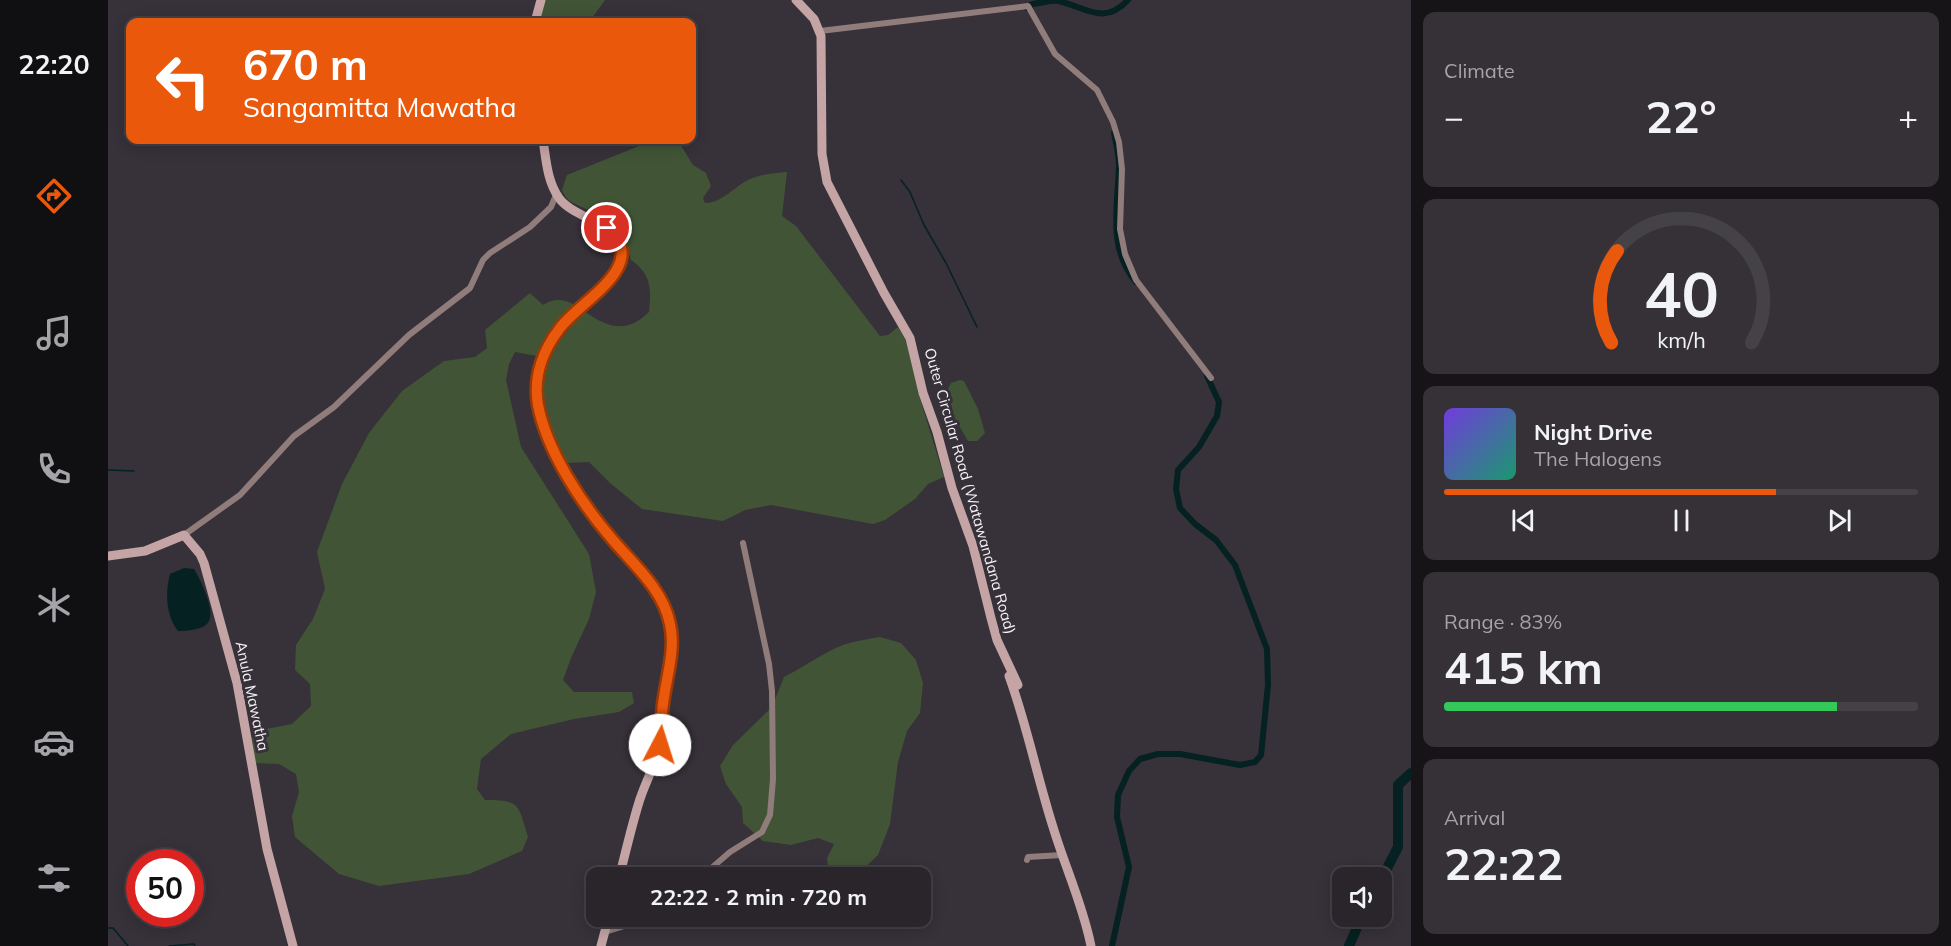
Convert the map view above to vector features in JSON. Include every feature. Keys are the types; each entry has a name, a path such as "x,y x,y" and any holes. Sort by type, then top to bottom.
{"main road":[{"path":"536,18 541,0"},
{"path":"796,0 814,19 820,31"},
{"name":"Outer Circular Road (Watawandana Road)","path":"820,31 822,154 827,182 912,344 923,393 937,432 952,488 973,546 990,618 997,640 1018,685 1009,676 1022,711 1062,855 1091,946"},
{"path":"544,144 549,179 556,195 567,206 614,233 623,254 616,272 570,316 544,354 537,380 540,412 552,446 563,468 593,516 647,579 666,609 671,627 672,648 663,705 660,745 639,802 622,867"},
{"path":"108,556 145,551 184,535"},
{"name":"Anula Mawatha","path":"184,535 200,554 204,563 237,682 272,872 293,946"},
{"path":"601,946 606,927"}],"street":[{"path":"820,31 1027,3 1055,54 1097,90 1113,122 1119,142 1122,169 1120,229 1130,268 1136,280 1211,378"},
{"path":"184,535 240,495 294,436 334,407 409,335 470,288 483,260 530,227 551,207 556,195"},
{"path":"713,867 730,852 762,832 770,815 772,691 743,543"},
{"path":"1027,860 1028,857 1062,855"},
{"path":"604,932 621,927"}],"green space":[{"path":"544,0 605,0 592,18 540,18"},
{"path":"644,144 680,144 693,165 706,173 711,186 703,198 705,203 722,198 753,178 787,172 782,216 796,226 880,336 888,335 898,327 906,338 918,392 944,477 928,484 915,499 885,520 873,524 771,505 745,510 723,521 642,509 589,462 564,463 549,422 543,397 544,372 554,350 584,311 609,325 625,326 633,324 649,312 650,296 649,283 643,271 631,260 620,234 601,218 566,197 562,190 567,175"},
{"path":"530,293 543,305 559,300 575,305 553,330 537,356 515,352 509,364 506,380 521,447 589,554 596,592 589,619 563,680 574,692 632,692 634,703 619,712 574,719 511,734 481,759 477,789 485,800 506,801 512,803 519,811 528,837 522,851 469,874 379,886 339,874 295,837 292,816 299,792 296,774 279,764 255,763 252,737 261,730 292,724 311,706 310,684 295,670 296,645 313,619 325,589 317,552 342,484 369,433 402,391 444,361 475,357 487,348 485,330"},
{"path":"964,381 978,409 985,433 977,441 968,441 945,395 951,383"},
{"path":"880,637 901,643 916,660 923,683 920,713 907,731 898,762 890,824 878,855 865,867 828,867 827,858 834,844 818,838 791,845 763,841 743,823 742,807 726,784 720,766 733,745 772,707 784,677 842,645"}],"shaded area":[{"path":"184,568 194,569 200,580 207,596 210,619 201,628 178,631 169,611 167,588 170,574"}],"waterway":[{"path":"1027,8 1033,4 1056,1 1102,14 1119,8 1128,0"},
{"path":"1114,133 1119,165 1116,211 1118,241 1127,269 1136,282"},
{"path":"901,180 910,192 924,225 946,263 977,327"},
{"path":"1112,946 1129,867 1117,817 1118,795 1129,771 1140,759 1158,754 1180,754 1240,765 1255,762 1261,755 1268,685 1267,649 1235,565 1216,540 1195,524 1180,508 1176,489 1178,470 1199,447 1217,416 1219,402 1207,376"},
{"path":"108,470 134,471"},
{"path":"1388,867 1398,847 1398,785 1411,773"},
{"path":"1349,946 1357,927"},
{"path":"108,928 113,928 128,946"},
{"path":"169,946 194,944 195,946"}],"route":[{"path":"607,228 619,239 622,246 621,264 611,278 560,328 544,354 537,380 537,395 545,427 563,468 593,516 647,579 663,603 668,616 672,648 663,705 660,745"}]}
